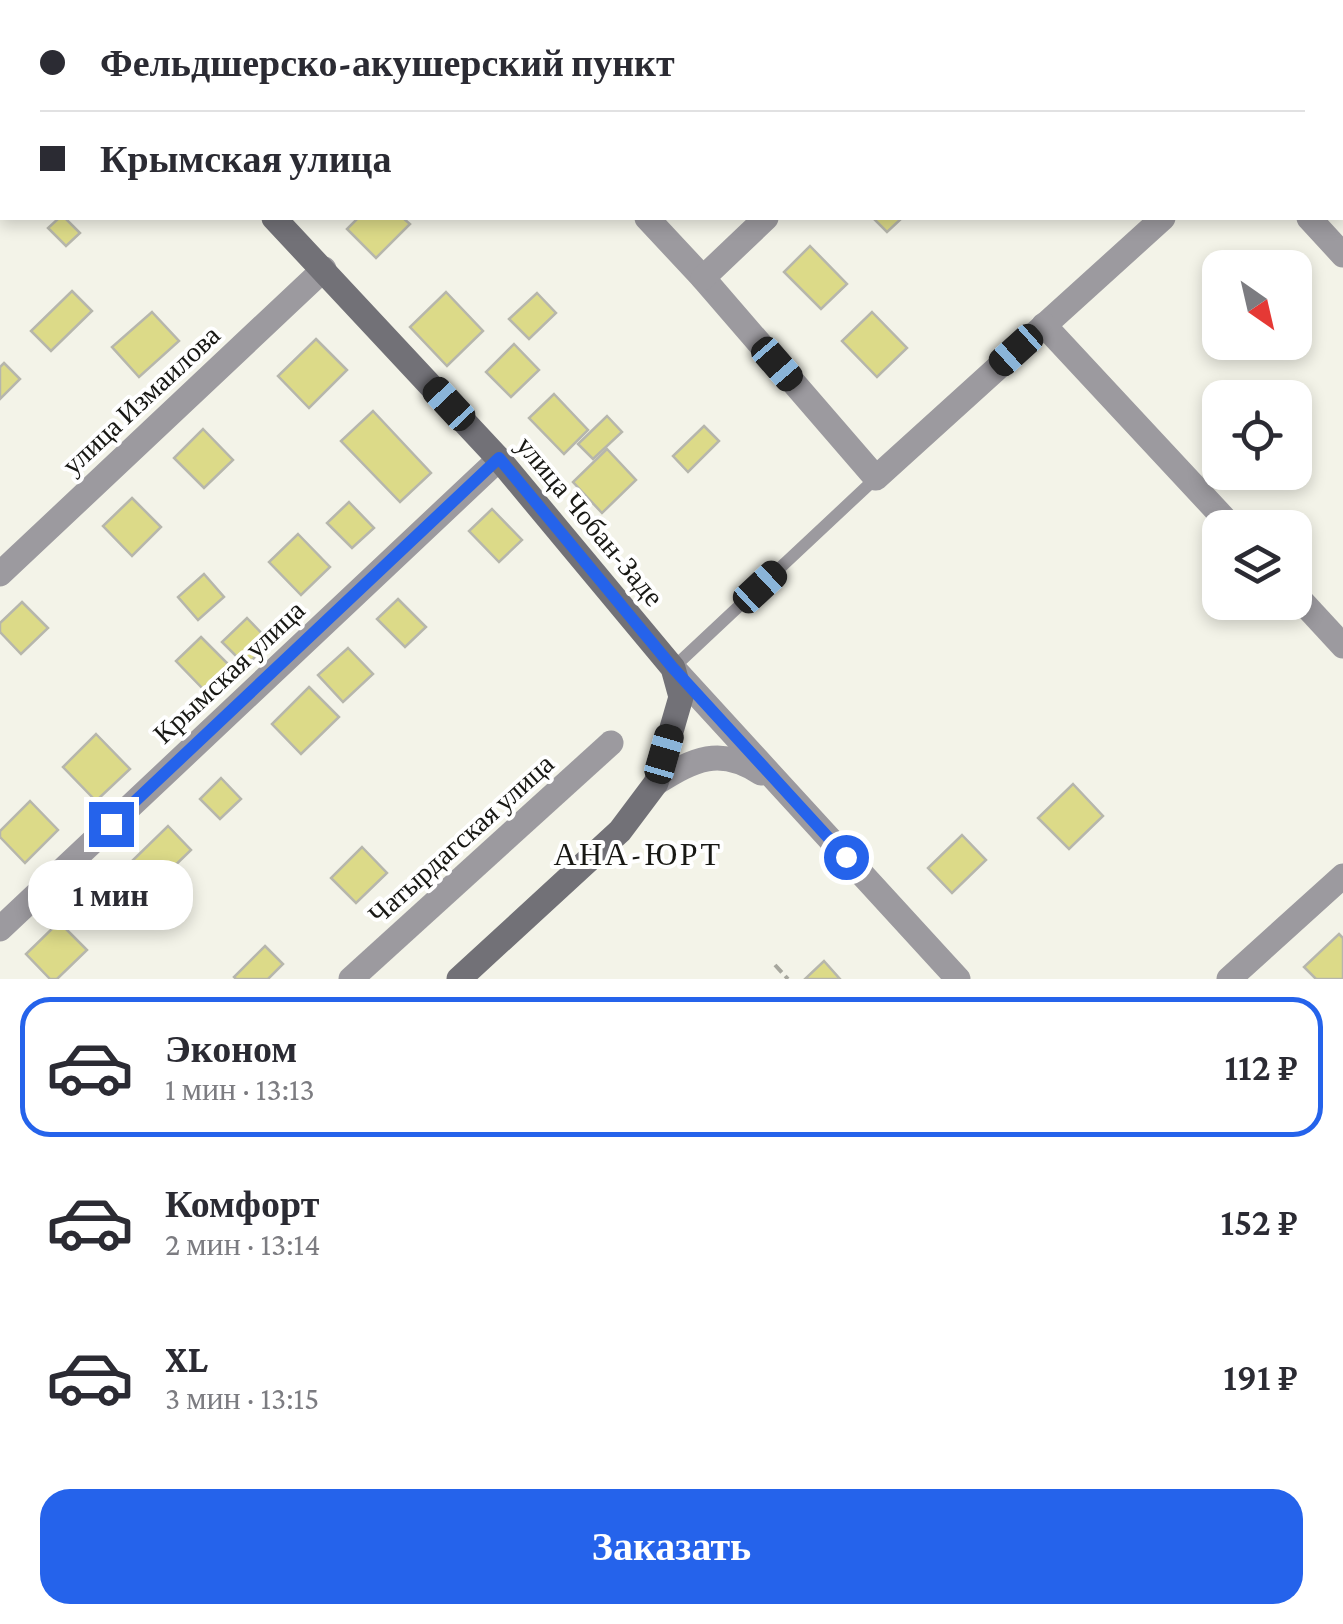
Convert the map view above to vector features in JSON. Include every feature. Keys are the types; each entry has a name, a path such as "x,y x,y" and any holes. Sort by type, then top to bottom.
{"main road":[{"name":"улица Чобан-Заде","path":"276,220 499,458 673,668 681,697 656,783"},
{"path":"459,979 620,830 656,783"}],"street":[{"path":"649,220 876,478 1161,220"},
{"path":"702,278 764,220"},
{"path":"1312,220 1343,255"},
{"name":"улица Измаилова","path":"0,574 324,269"},
{"path":"1044,325 1216,510"},
{"name":"Крымская улица","path":"0,929 499,458"},
{"path":"1312,612 1343,646"},
{"path":"673,668 958,979"},
{"name":"Чатырдагская улица","path":"351,979 610,742"},
{"path":"656,783 688,763 720,758 751,767 782,787"},
{"path":"1230,979 1343,876"}],"lane":[{"path":"673,668 876,478"}],"path":[{"path":"776,965 788,979"}],"building":[{"path":"57,220 67,220 80,233 66,246 48,228"},
{"path":"356,220 405,220 410,224 376,258 347,229"},
{"path":"875,220 900,220 887,232"},
{"path":"810,246 847,284 821,309 784,272"},
{"path":"72,291 92,311 51,351 31,331"},
{"path":"446,292 483,331 447,366 410,327"},
{"path":"537,293 556,313 529,339 509,319"},
{"path":"152,312 179,341 139,377 112,347"},
{"path":"872,312 907,348 877,377 842,341"},
{"path":"316,339 347,370 309,408 278,376"},
{"path":"514,344 539,370 511,397 486,372"},
{"path":"4,363 20,379 0,399 0,367"},
{"path":"554,394 588,430 564,454 529,418"},
{"path":"373,411 431,473 400,502 341,441"},
{"path":"607,416 622,432 593,459 578,444"},
{"path":"704,426 719,441 688,472 673,456"},
{"path":"203,429 233,460 204,488 174,458"},
{"path":"607,449 636,480 602,513 573,482"},
{"path":"132,498 161,527 132,556 103,526"},
{"path":"349,502 374,528 352,548 327,523"},
{"path":"492,509 522,540 499,562 469,531"},
{"path":"298,534 330,567 301,595 269,562"},
{"path":"204,574 224,597 198,620 178,597"},
{"path":"398,599 426,627 405,647 377,619"},
{"path":"22,602 48,628 21,654 0,632 0,623"},
{"path":"247,618 270,642 246,666 222,642"},
{"path":"201,637 229,665 204,690 176,661"},
{"path":"348,648 373,674 343,702 318,675"},
{"path":"309,687 339,717 301,754 272,724"},
{"path":"96,734 130,769 96,801 63,767"},
{"path":"221,778 241,799 220,819 200,799"},
{"path":"1073,784 1103,816 1069,849 1038,818"},
{"path":"30,801 58,830 25,863 0,837 0,831"},
{"path":"168,826 191,850 155,885 132,861"},
{"path":"962,835 986,860 952,893 928,868"},
{"path":"362,847 387,873 356,903 331,878"},
{"path":"59,922 87,950 57,979 50,979 26,954"},
{"path":"1339,934 1343,938 1343,979 1316,979 1304,967"},
{"path":"265,946 283,964 268,979 236,979 234,977"},
{"path":"824,961 840,979 805,979"}],"district":[{"name":"АНА-ЮРТ","path":"638,854"}],"route":[{"path":"111,824 499,458 673,668 846,857"}]}
